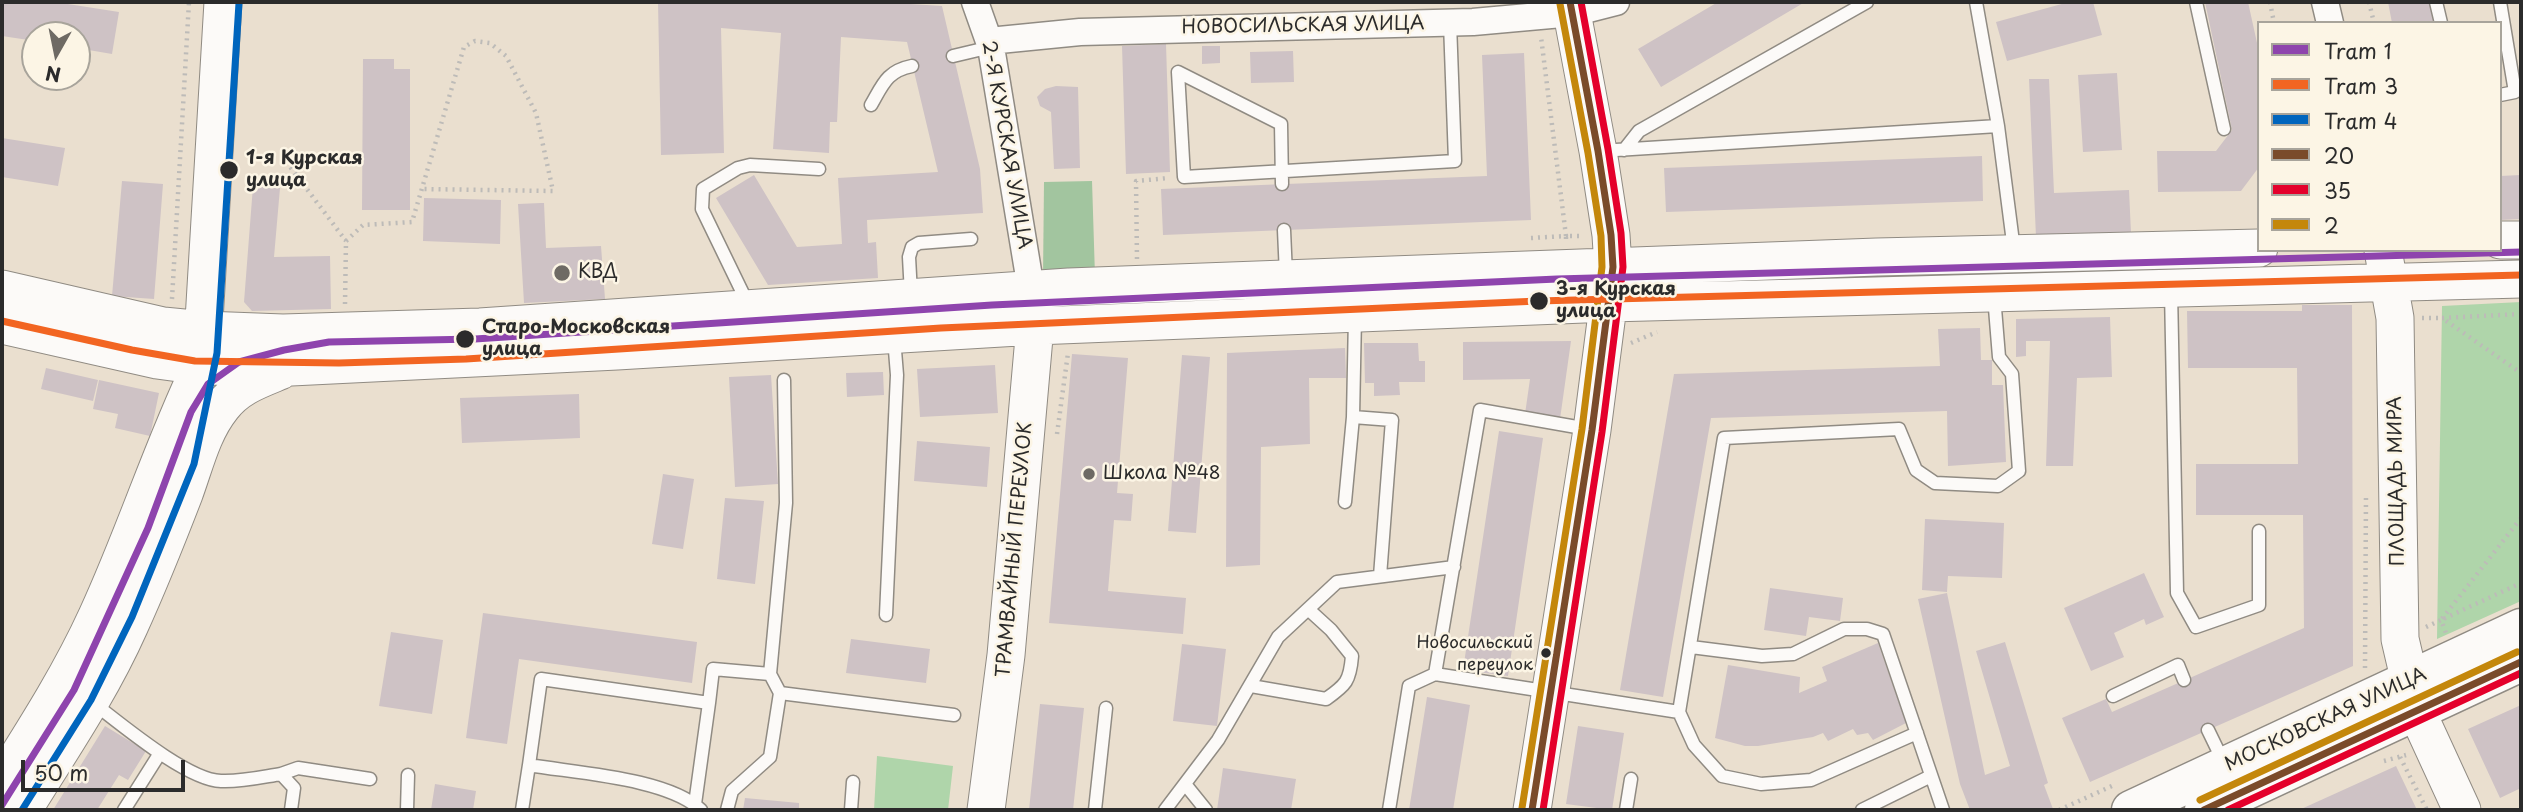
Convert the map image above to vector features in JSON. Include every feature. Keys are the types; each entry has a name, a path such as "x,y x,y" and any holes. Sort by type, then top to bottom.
{"main road":[{"path":"208,428 202,348 223,2"},
{"path":"1532,810 1592,430 1614,333 1611,150 1561,10"},
{"path":"2502,240 2521,240"},
{"path":"2,325 157,360 202,348 283,333 480,327 1031,289 1287,278 1567,252 2015,254 2257,247"},
{"path":"2,289 163,326 202,348 291,367 894,334 1034,338 1355,314 1614,333 1993,292 2171,288 2386,266 2521,279"},
{"name":"ПЛОЩАДЬ МИРА","path":"2386,266 2395,318 2400,639 2413,696 2462,810"},
{"name":"ТРАМВАЙНЫЙ ПЕРЕУЛОК","path":"986,810 1006,655 1034,338 1031,289"},
{"path":"23,810 78,693 97,616 129,542 202,348"},
{"path":"2,782 78,693 143,595 208,428 223,406 248,383 291,367"},
{"name":"МОСКОВСКАЯ УЛИЦА","path":"2214,808 2413,696 2521,628"},
{"name":"МОСКОВСКАЯ УЛИЦА","path":"2122,798 2225,767 2413,696 2521,662"}],"street":[{"name":"2-Я КУРСКАЯ УЛИЦА","path":"975,2 990,44 1031,289"},
{"name":"НОВОСИЛЬСКАЯ УЛИЦА","path":"990,44 1080,32 1450,23 1616,2"},
{"path":"2325,2 2330,21"}],"lane":[{"path":"1611,150 1639,131 1867,2"},
{"path":"1976,2 1998,126 2015,254"},
{"path":"2196,2 2224,129"},
{"path":"2436,2 2441,21"},
{"path":"2500,2 2515,92 2502,95"},
{"path":"1282,178 1281,124 1178,72 1184,177 1282,178 1455,161 1450,23"},
{"path":"953,56 990,44"},
{"path":"871,105 891,74 912,65"},
{"path":"1611,150 1998,126"},
{"path":"751,308 702,209 703,188 738,168 750,165 820,169"},
{"path":"1284,230 1287,278"},
{"path":"912,298 909,257 912,247 919,243 971,239"},
{"path":"2171,288 2177,593 2196,627 2259,605 2259,531"},
{"path":"1917,733 1811,780 1761,784 1721,776 1694,745 1679,712 1724,438 1899,429 1916,470 1935,483 1998,486 2020,471 2012,374 1999,357 1993,292"},
{"path":"1345,502 1353,417 1355,314"},
{"path":"886,615 897,375 894,334"},
{"path":"727,810 732,791 770,757 780,693 770,674 786,503 783,380"},
{"path":"1435,674 1480,410 1592,430"},
{"path":"1353,417 1392,420 1380,576"},
{"path":"1165,810 1218,740 1278,637 1337,582 1454,567"},
{"path":"1251,686 1326,699 1343,687 1350,674 1352,656 1331,630 1308,609"},
{"path":"1691,647 1762,656 1793,654 1844,629 1867,629 1883,634 1943,810"},
{"path":"2113,696 2178,665 2184,680"},
{"path":"528,765 651,785 698,807 713,669 770,674"},
{"path":"1389,810 1409,685 1435,674 1679,712"},
{"path":"522,810 541,679 709,703"},
{"path":"78,693 160,753 207,779 222,781 281,774 298,768 370,779"},
{"path":"780,693 954,715"},
{"path":"1095,810 1107,708"},
{"path":"2208,730 2225,767"},
{"path":"124,810 160,753"},
{"path":"281,774 294,788 291,810"},
{"path":"407,810 408,775"},
{"path":"1862,810 1931,776"},
{"path":"1626,810 1631,779"},
{"path":"851,810 853,782"},
{"path":"1185,784 1206,810"}],"path":[{"path":"172,301 189,2"},
{"path":"2270,2 2274,21"},
{"path":"2369,2 2374,21"},
{"path":"1561,10 1567,252"},
{"path":"346,241 363,225 412,222 464,47 475,41 490,43 506,56 536,113 553,191 422,189"},
{"path":"282,156 346,241 345,308"},
{"path":"1130,266 1137,260 1136,181 1184,177"},
{"path":"1526,239 1567,252 1611,251"},
{"path":"2395,318 2521,314"},
{"path":"2442,318 2521,373"},
{"path":"1034,338 1069,350"},
{"path":"2359,671 2366,668 2366,481"},
{"path":"2521,518 2441,620 2521,583"},
{"path":"2059,810 2122,798"}],"green space":[{"path":"1092,181 1095,276 1043,277 1044,182"},
{"path":"2521,302 2521,601 2437,639 2442,306"},
{"path":"877,756 953,766 948,810 874,810"}],"building":[{"path":"2,2 55,2 119,12 112,54 91,50 91,21 21,21 21,39 2,36"},
{"path":"658,2 879,2 942,6 980,169 983,213 867,220 868,243 876,242 878,278 768,285 716,198 754,175 797,247 842,244 838,178 938,172 907,42 841,37 837,122 830,122 829,153 773,149 781,33 721,28 724,153 661,155"},
{"path":"1718,2 1805,2 1661,87 1638,49"},
{"path":"2069,2 2093,2 2102,35 2007,61 1996,22"},
{"path":"2205,2 2248,2 2257,43 2257,170 2241,191 2158,192 2157,151 2216,151 2232,130"},
{"path":"2388,2 2430,2 2434,21 2392,21"},
{"path":"1166,44 1170,172 1126,174 1122,46"},
{"path":"1202,46 1220,46 1220,63 1202,64"},
{"path":"1293,51 1294,82 1251,83 1250,52"},
{"path":"1524,53 1531,220 1163,235 1161,189 1487,176 1482,55"},
{"path":"363,59 394,59 394,69 410,69 410,210 362,210"},
{"path":"2117,73 2122,150 2083,152 2078,75"},
{"path":"2029,79 2049,79 2054,193 2129,190 2131,233 2036,237"},
{"path":"1056,86 1078,87 1080,168 1054,169 1051,112 1040,106 1037,97 1045,89"},
{"path":"2,138 65,148 58,186 2,177"},
{"path":"1982,156 1983,201 1666,212 1664,168"},
{"path":"2521,175 2521,219 2502,220 2502,176"},
{"path":"122,181 163,184 154,299 112,296"},
{"path":"253,186 280,188 274,257 330,256 331,309 252,311 244,302"},
{"path":"424,198 501,200 500,244 423,241"},
{"name":"КВД","path":"544,203 546,248 601,246 605,299 524,303 518,204"},
{"path":"2302,305 2352,305 2353,666 2090,782 2062,718 2106,699 2112,712 2304,628 2303,515 2196,515 2196,464 2298,464 2297,368 2188,368 2187,311 2302,311"},
{"path":"2110,317 2112,377 2077,378 2073,466 2046,466 2050,341 2026,341 2026,356 2016,357 2016,319"},
{"path":"1980,328 1981,360 1992,360 1992,385 2003,385 2006,462 1948,466 1947,411 1711,418 1663,697 1620,690 1674,374 1940,366 1938,329"},
{"path":"1571,341 1560,419 1525,414 1530,379 1463,380 1463,342"},
{"path":"1364,343 1418,343 1419,361 1425,361 1425,382 1399,382 1400,395 1374,396 1374,383 1365,383"},
{"path":"1345,348 1346,378 1309,378 1310,444 1261,447 1260,565 1226,567 1227,353"},
{"path":"1072,354 1128,358 1117,493 1133,494 1131,521 1114,520 1108,591 1186,598 1183,634 1049,623"},
{"path":"1182,355 1210,357 1196,533 1168,531"},
{"path":"995,365 998,413 920,417 917,369"},
{"path":"46,368 98,380 93,401 41,389"},
{"path":"883,372 884,395 847,397 846,373"},
{"path":"771,375 778,484 735,487 729,377"},
{"path":"99,380 159,393 150,436 115,428 118,414 93,409"},
{"path":"579,394 580,438 462,443 460,398"},
{"path":"1499,431 1543,438 1508,676 1463,670"},
{"path":"917,441 990,447 987,487 914,481"},
{"path":"663,474 694,479 683,549 652,544"},
{"path":"725,498 764,501 755,584 717,579"},
{"path":"1925,519 2004,523 2002,578 1948,576 1947,592 1922,590"},
{"path":"2144,573 2164,617 2146,625 2144,619 2114,633 2124,657 2091,671 2064,608"},
{"path":"1770,588 1843,598 1840,621 1809,617 1806,636 1764,630"},
{"path":"1947,593 1985,775 2010,766 1976,651 2005,642 2048,783 2044,785 2053,809 1970,810 1960,784 1918,599"},
{"path":"483,613 697,642 692,683 519,659 507,744 466,738"},
{"path":"391,632 443,640 432,714 379,706"},
{"path":"851,639 930,649 926,683 846,673"},
{"path":"1878,643 1906,723 1873,740 1868,733 1857,735 1853,729 1828,741 1823,733 1758,746 1745,746 1715,738 1728,665 1800,677 1799,693 1827,681 1822,667"},
{"path":"1182,644 1226,649 1217,726 1173,721"},
{"path":"1427,697 1470,705 1453,810 1409,810"},
{"path":"1040,704 1084,708 1073,810 1029,810"},
{"path":"2521,705 2521,788 2500,798 2468,729"},
{"path":"105,726 146,751 128,780 119,775 97,810 53,810"},
{"path":"1578,726 1624,733 1612,810 1566,804"},
{"path":"2396,766 2417,810 2299,810"},
{"path":"1223,768 1296,779 1291,810 1217,810"},
{"path":"435,784 476,791 473,810 431,810"},
{"path":"745,798 799,803 799,810 743,810"}],"tram line":[{"name":"4","path":"22,810 91,700 132,617 194,464 217,353 239,3"},
{"name":"1","path":"2,805 74,690 148,528 191,412 208,384 239,362 284,350 329,342 475,339 992,305 1557,279 2521,252"},
{"name":"3","path":"2,321 195,361 339,363 466,359 941,328 1538,301 2521,275"}],"transit line":[{"name":"20","path":"1532,810 1592,430 1613,267 1611,235 1598,151 1570,2"},
{"name":"35","path":"1543,810 1602,432 1623,267 1621,233 1608,149 1581,2"},
{"name":"2","path":"1522,808 1582,429 1602,267 1601,236 1588,153 1560,4"},
{"name":"2","path":"2200,800 2517,652"},
{"name":"20","path":"2204,810 2521,662"},
{"name":"35","path":"2228,810 2521,673"}],"place":[{"name":"1-я Курская улица","path":"229,170"},
{"name":"КВД","path":"562,273"},
{"name":"3-я Курская улица","path":"1539,301"},
{"name":"Старо-Московская улица","path":"465,339"},
{"name":"Школа №48","path":"1089,474"},
{"name":"Новосильский переулок","path":"1546,653"}]}
